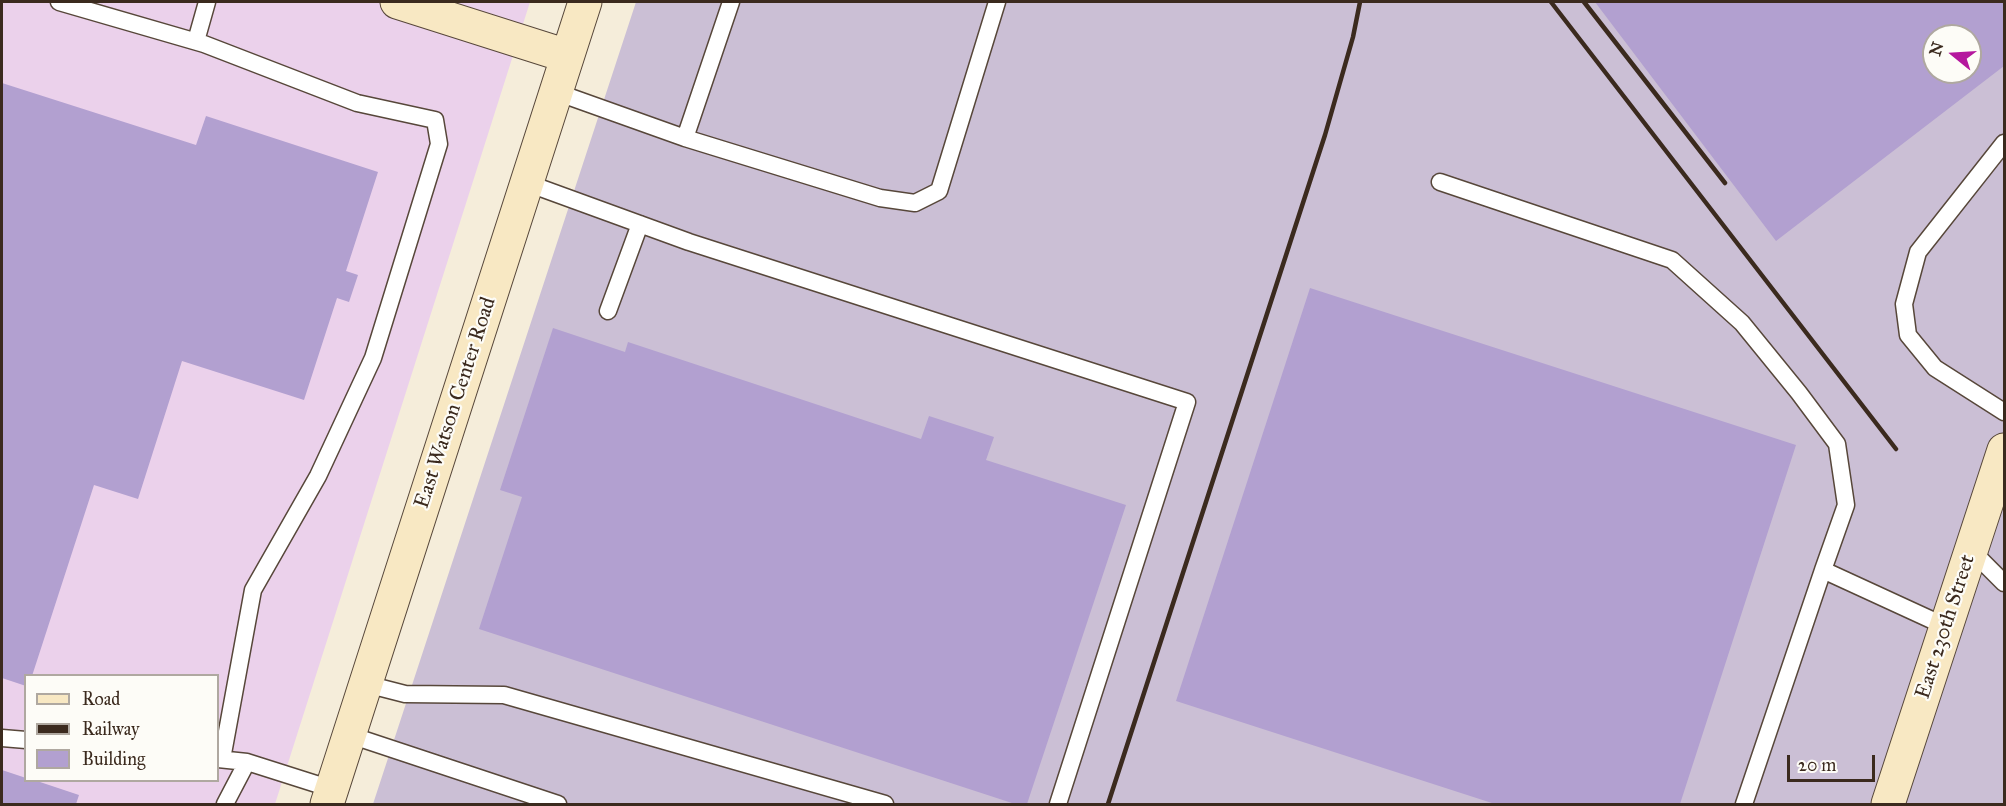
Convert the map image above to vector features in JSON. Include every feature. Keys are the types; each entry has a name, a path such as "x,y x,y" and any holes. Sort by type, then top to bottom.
{"street":[{"path":"397,2 567,56"},
{"name":"East Watson Center Road","path":"330,797 585,2"},
{"name":"East 230th Street","path":"1888,804 2004,450"}],"lane":[{"path":"59,2 196,42 357,103 435,120 439,144 373,358 318,476 253,590 220,759 247,762 330,797"},
{"path":"196,42 207,2"},
{"path":"685,138 731,2"},
{"path":"556,92 685,138 880,198 915,203 939,191 997,2"},
{"path":"2004,143 1918,252 1904,304 1908,335 1935,368 2004,412"},
{"path":"527,183 640,224 1186,402 1058,804"},
{"path":"1440,183 1672,260 1742,323 1799,393 1836,444 1846,505 1744,804"},
{"path":"608,310 640,224"},
{"path":"1971,550 2004,583"},
{"path":"1823,570 1947,627"},
{"path":"366,684 405,694 504,694 885,804"},
{"path":"350,735 558,804"},
{"path":"2,738 24,740"},
{"path":"225,804 247,762"}],"shaded area":[{"path":"2,2 530,2 275,804 2,804"},
{"path":"636,2 2004,2 2004,804 373,804"}],"building":[{"path":"1595,2 2004,2 2004,66 1982,83 1982,24 1922,24 1922,84 1981,84 1776,241"},
{"path":"2,83 196,145 206,116 378,172 346,271 358,275 349,302 337,298 304,400 182,361 138,499 94,485 33,674 24,674 24,685 2,678"},
{"path":"1310,288 1796,445 1680,804 1495,804 1176,701"},
{"path":"553,328 625,352 628,342 921,439 929,416 994,437 986,460 1126,505 1027,804 1015,804 479,629 522,497 500,490"},
{"path":"2,770 24,777 24,782 40,782 79,795 76,804 2,804"}],"railway":[{"path":"1108,804 1325,135 1353,37 1360,2"},
{"path":"1551,2 1896,449"},
{"path":"1584,2 1725,183"}]}
